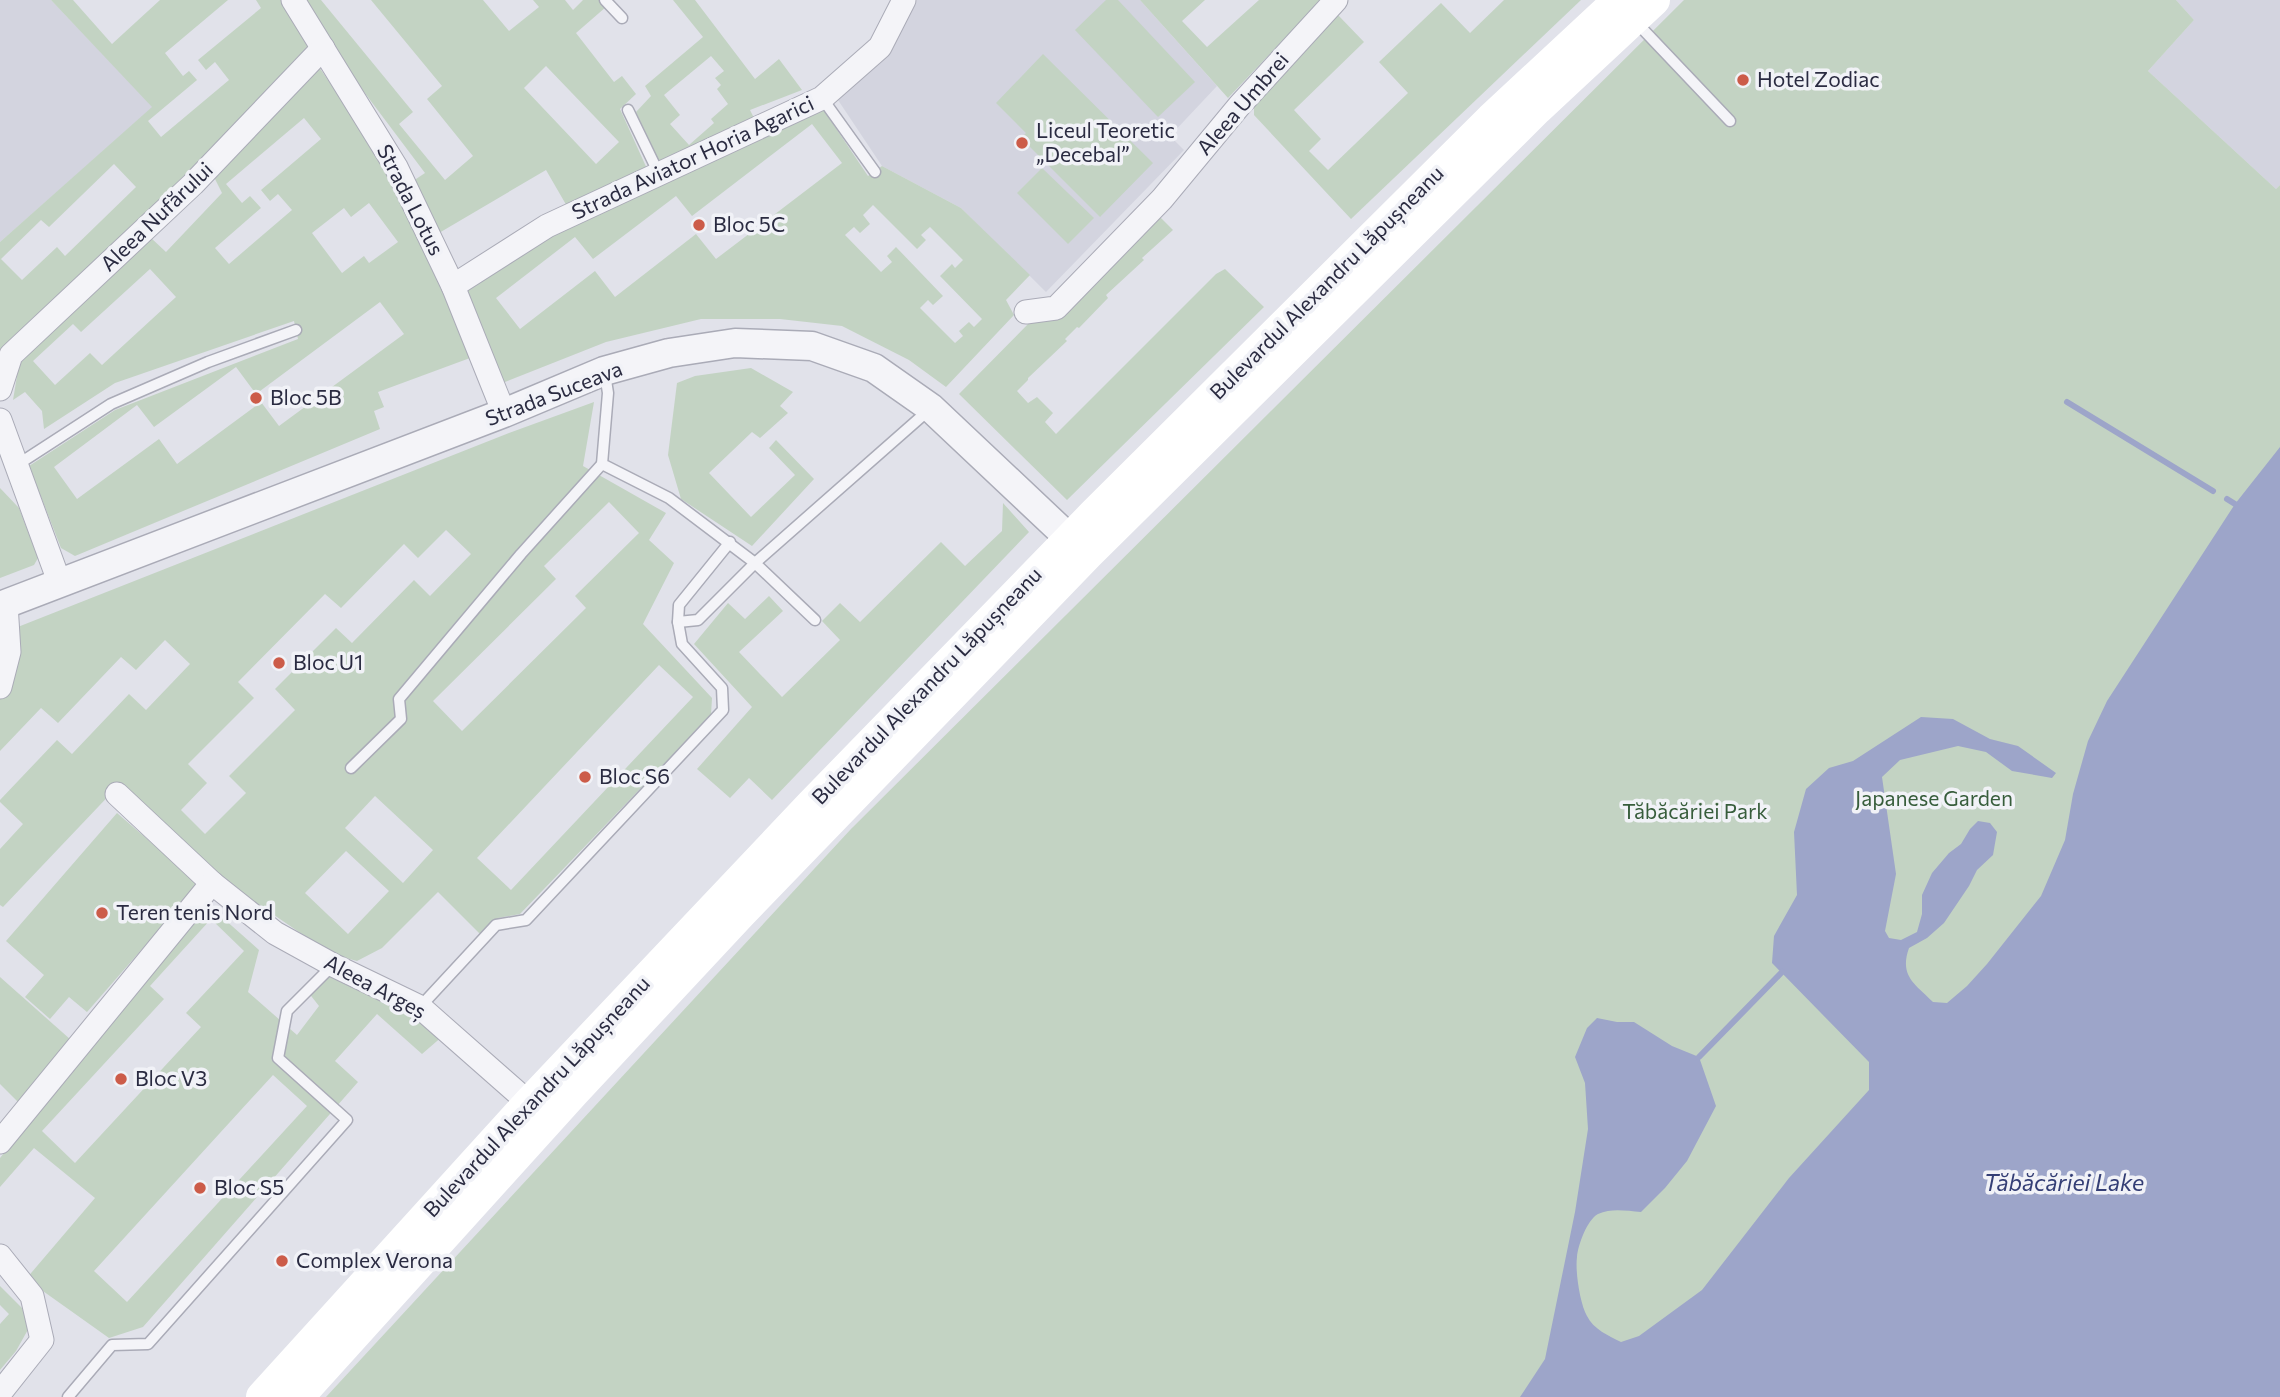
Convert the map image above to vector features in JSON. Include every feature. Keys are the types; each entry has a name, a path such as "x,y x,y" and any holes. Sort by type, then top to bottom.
{"main road":[{"name":"Bulevardul Alexandru Lăpușneanu","path":"262,1397 529,1102 811,805 1070,540 1491,119 1635,6"},
{"name":"Bulevardul Alexandru Lăpușneanu","path":"298,1397 573,1093 749,904 1087,554 1538,109 1635,6"}],"street":[{"name":"Strada Lotus","path":"293,0 396,167 453,286 504,413"},
{"name":"Strada Aviator Horia Agarici","path":"453,286 547,226 822,98 880,47 904,0"},
{"name":"Aleea Umbrei","path":"1026,312 1056,308 1161,200 1240,106 1336,0"},
{"name":"Aleea Nufărului","path":"0,390 11,355 193,184 323,48"},
{"name":"Strada Suceava","path":"3,605 504,413 604,371 669,353 735,343 812,346 874,368 931,408 1070,540"},
{"path":"0,420 60,584"},
{"path":"0,687 9,652 3,605"},
{"name":"Aleea Argeș","path":"117,794 212,883 275,933 419,1007 529,1102"},
{"path":"0,1142 212,883"},
{"path":"0,1256 32,1296 42,1340 0,1393"}],"lane":[{"path":"605,0 622,18"},
{"path":"1635,6 1730,121"},
{"path":"822,98 875,172"},
{"path":"628,110 659,174"},
{"path":"17,465 111,404 208,362 296,330"},
{"path":"351,768 401,719 399,699 521,554 602,464 608,393 604,371"},
{"path":"678,622 698,620 755,563 931,408"},
{"path":"602,464 669,498 730,542 815,620"},
{"path":"419,1007 496,925 526,920 723,710 722,688 682,644 678,622 679,605 730,542"},
{"path":"68,1397 112,1345 148,1344 347,1120 278,1058 287,1011 333,965"}],"shaded area":[{"path":"0,0 51,0 153,107 0,242"},
{"name":"Liceul Teoretic „Decebal”","path":"917,0 1140,0 1217,86 1170,136 1184,150 1046,292 961,208 882,166 838,100 890,51"},
{"path":"2176,0 2280,0 2280,185 2276,189 2148,71 2194,20"}],"green space":[{"path":"51,0 73,0 112,44 160,0 228,0 165,53 183,76 189,71 197,80 148,121 161,137 229,80 215,62 206,70 198,60 261,8 256,0 284,0 315,50 191,177 0,354 0,242 152,107","holes":["114,164 136,187 65,256 57,247 22,280 1,259 41,220 49,227"]},
{"path":"302,0 321,0 413,112 399,124 445,180 473,156 427,99 442,86 371,0 483,0 509,31 539,7 533,0 565,0 573,10 583,0 614,0 576,33 614,82 622,76 636,94 620,109 648,171 568,208 546,170 439,233 413,181 425,173 343,64","holes":["546,66 619,142 596,164 524,88"]},
{"path":"673,0 695,0 755,79 779,59 802,90 750,110 756,122 661,169 636,112 651,96 645,86 703,37","holes":["711,56 724,71 715,78 721,85 717,89 728,104 711,119 714,123 689,145 670,124 680,115 664,95"]},
{"path":"1106,0 1118,0 1195,82 1158,117 1075,30"},
{"path":"1140,0 1205,0 1182,21 1207,47 1259,0 1321,0 1228,98"},
{"path":"1504,0 1581,0 1351,219 1254,115 1254,95 1338,15 1364,42 1294,110 1321,139 1309,151 1328,170 1408,93 1379,62 1441,3 1470,33"},
{"name":"Tăbăcăriei Park","path":"1684,0 2176,0 2194,20 2148,71 2276,189 2280,185 2280,1397 326,1397 851,829"},
{"path":"1043,54 1153,163 1100,217 1021,138 1026,133 996,103"},
{"path":"319,67 392,174 438,273 470,358 378,392 384,407 374,411 380,429 75,556 61,548 29,466 115,410 298,339 294,321 115,383 44,429 42,411 25,392 13,400 20,358 150,237 166,252 222,193 213,175","holes":["304,118 321,139 261,190 270,201 278,194 292,210 229,264 215,248 261,208 250,196 242,203 226,184","369,203 398,242 369,263 364,256 342,273 312,233 344,208 351,217","150,269 176,297 102,365 90,353 55,385 33,361 73,324 81,332","380,302 404,334 279,426 261,402 177,464 159,439 77,499 54,467 137,405 154,427 236,367 256,394"]},
{"path":"821,106 868,176 882,166 961,208 1030,275 1006,300 1014,315 946,387 909,360 842,326 780,319 701,319 606,342 500,384 461,287 552,230","holes":["812,124 842,163 716,259 696,234 615,297 595,271 520,329 496,298 575,237 593,259 676,196 692,216","873,205 917,249 926,240 921,235 930,227 963,260 955,268 952,264 940,276 982,319 974,327 969,322 959,331 963,336 955,343 920,308 928,300 933,305 943,296 896,247 887,256 892,262 881,272 845,235 854,227 860,233 870,224 863,215"]},
{"path":"1042,168 1094,218 1068,244 1017,193"},
{"path":"1157,214 1173,230 1106,295 1108,298 1017,391 1028,403 1037,397 1053,413 1045,422 1056,434 1216,274 1225,269 1264,307 1067,500 959,394 1032,320"},
{"path":"751,368 793,392 780,406 788,413 760,438 752,432 709,473 751,517 795,475 769,448 776,440 814,479 752,546 681,499 668,455 677,383 695,376"},
{"path":"594,402 583,466 666,513 649,540 674,563 643,624 712,698 711,715 520,914 498,918 482,936 438,892 382,948 357,961 331,954 214,874 118,786 3,907 0,905 0,849 23,824 0,800 57,740 72,754 129,694 146,710 190,664 165,640 136,670 121,657 58,723 41,708 0,751 0,634","holes":["609,502 639,533 575,596 586,608 462,731 433,701 556,579 544,566","446,530 471,554 430,596 414,580 352,643 336,628 275,689 295,710 229,776 246,793 205,834 181,810 207,783 188,764 254,698 238,682 325,594 341,608 404,544 418,558","659,665 693,697 511,890 477,858","375,796 433,850 403,883 345,828","346,851 389,891 348,934 305,893"]},
{"path":"0,488 19,508 38,558 34,565 0,578"},
{"path":"1003,503 1029,532 772,800 749,778 730,798 697,769 752,707 694,644 728,603 745,619 769,596 783,611 739,652 782,697 840,640 822,621 840,603 860,622 941,542 965,566 1002,531"},
{"name":"Teren tenis Nord","path":"117,813 199,884 87,1012 69,997 50,1019 25,997 44,975 6,941"},
{"path":"206,903 259,950 248,992 297,1035 319,1006 308,992 326,971 417,1013 444,1035 422,1054 377,1014 335,1061 358,1082 143,1327 109,1338 26,1279 95,1198 34,1148 0,1187 0,1158","holes":["211,919 244,951 186,1013 201,1027 75,1163 42,1131 164,999 150,986","273,1075 307,1106 127,1302 94,1271"]},
{"path":"0,977 71,1040 18,1102 0,1084"},
{"path":"0,1286 22,1308 30,1326 16,1351 0,1370 0,1324 9,1314 0,1305"}],"water":[{"name":"Tăbăcăriei Lake","path":"2280,447 2280,1397 1520,1397 1545,1359 1575,1212 1588,1129 1585,1083 1575,1057 1587,1028 1597,1018 1634,1022 1672,1046 1699,1057 1716,1106 1687,1161 1641,1212 1603,1212 1594,1217 1584,1233 1577,1263 1584,1311 1597,1328 1621,1342 1639,1336 1702,1290 1789,1178 1869,1090 1869,1062 1772,963 1774,936 1797,895 1794,832 1806,789 1829,768 1853,761 1921,717 1953,719 1990,739 2018,746 2056,773 2052,778 2012,771 1986,752 1958,746 1900,760 1882,777 1896,874 1885,931 1889,938 1901,940 1917,932 1922,914 1922,895 1932,873 1949,853 1961,844 1978,821 1990,823 1997,832 1993,855 1977,870 1944,923 1927,938 1909,948 1906,958 1910,979 1933,1002 1947,1003 1987,964 2041,896 2065,840 2073,794 2088,741 2107,701 2235,504"}],"waterway":[{"path":"2067,402 2213,491"},
{"path":"2227,499 2235,504"},
{"path":"1699,1057 1782,972"}],"place":[{"name":"Hotel Zodiac","path":"1743,80"},
{"name":"Liceul Teoretic „Decebal”","path":"1022,143"},
{"name":"Bloc 5C","path":"699,225"},
{"name":"Bloc 5B","path":"256,398"},
{"name":"Bloc U1","path":"279,663"},
{"name":"Bloc S6","path":"585,777"},
{"name":"Teren tenis Nord","path":"102,913"},
{"name":"Bloc V3","path":"121,1079"},
{"name":"Bloc S5","path":"200,1188"},
{"name":"Complex Verona","path":"282,1261"}],"park label":[{"name":"Japanese Garden","path":"1934,799"}]}
